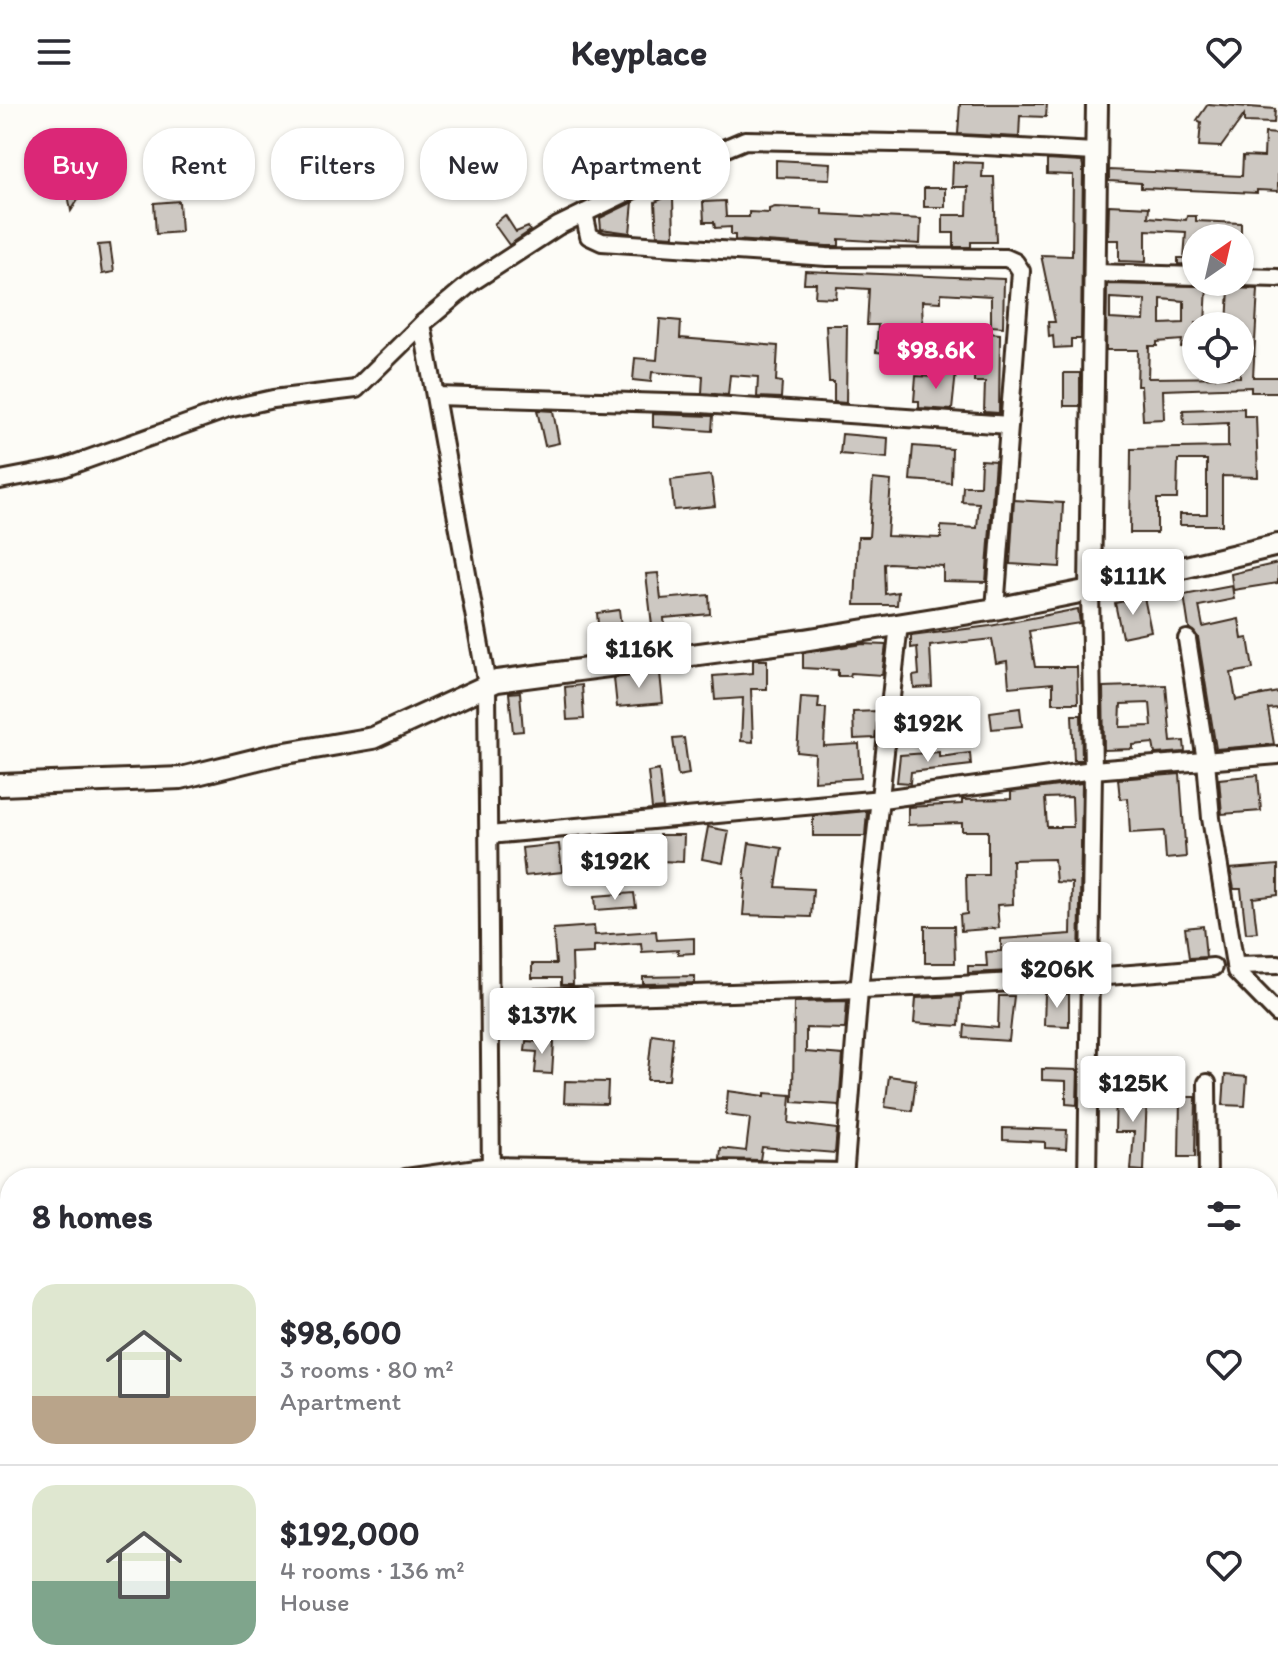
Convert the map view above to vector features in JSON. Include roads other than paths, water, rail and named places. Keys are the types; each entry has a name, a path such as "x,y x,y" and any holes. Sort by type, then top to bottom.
{"street":[{"path":"1087,1168 1093,770 1090,590 1097,104"},
{"path":"0,480 63,468 228,409 273,399 356,389 422,324 472,282 584,213 745,140 947,144 1095,152"},
{"path":"584,213 589,236 602,242 827,257 1006,258 1015,262 1021,271 995,609"},
{"path":"1095,273 1182,276"},
{"path":"1254,277 1278,278"},
{"path":"422,324 487,685 491,1168"},
{"path":"436,396 701,404 1009,425"},
{"path":"0,785 181,778 274,755 373,738 487,685 995,609 1090,590 1278,545"},
{"path":"845,1168 859,990 899,624"},
{"path":"1187,639 1235,965 1240,978 1278,1014"},
{"path":"489,835 882,799 1093,770 1278,755"},
{"path":"1235,965 1278,964"},
{"path":"490,999 859,990 1090,979 1213,967"},
{"path":"1207,1083 1208,1168"}]}
